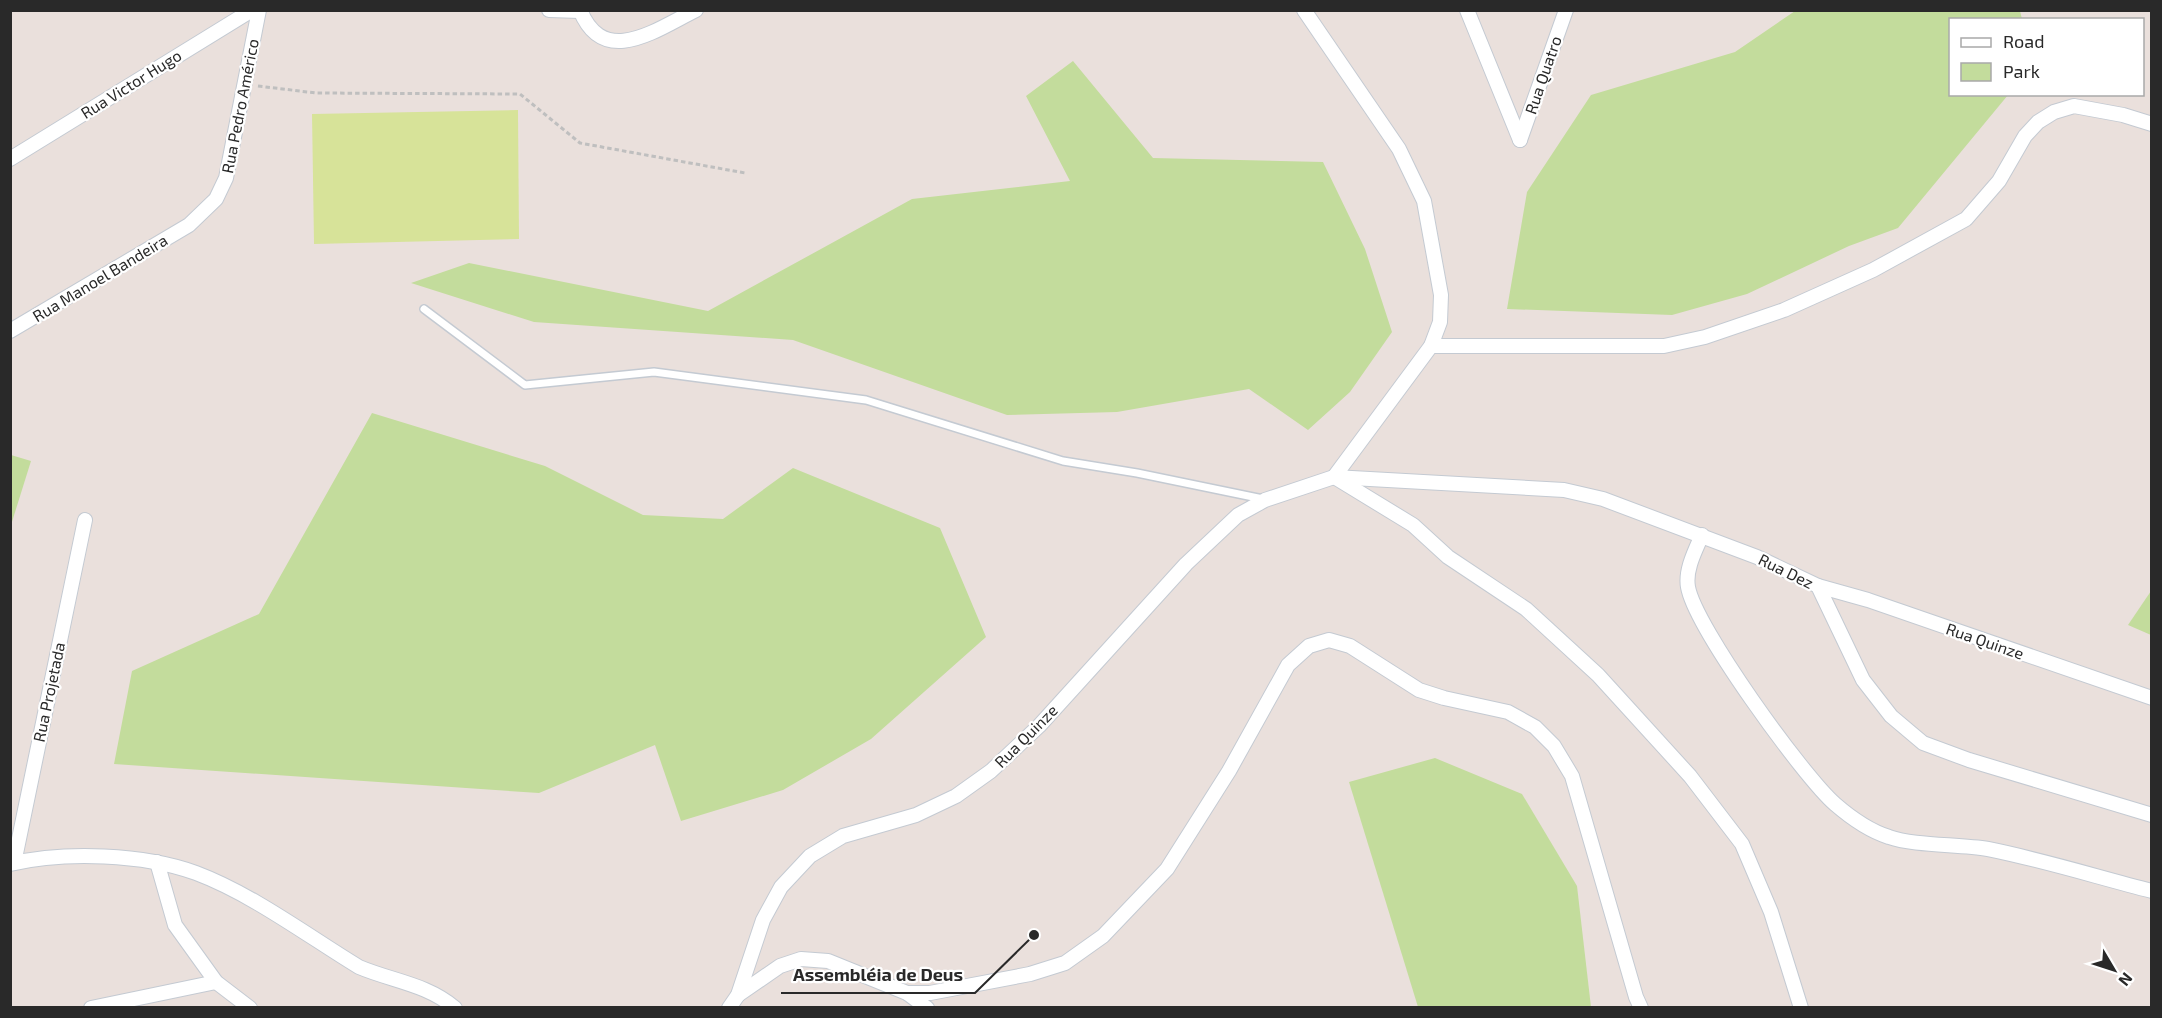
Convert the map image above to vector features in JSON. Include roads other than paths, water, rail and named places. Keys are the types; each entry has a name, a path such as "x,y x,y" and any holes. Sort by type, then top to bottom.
{"street":[{"name":"Rua Victor Hugo","path":"10,159 252,10"},
{"name":"Rua Pedro Américo","path":"189,225 216,199 226,178 259,10"},
{"path":"549,10 580,11 590,30 600,38 614,42 634,40 696,10"},
{"path":"1305,10 1399,149 1424,201 1440,295 1440,322 1431,346 1334,477 1413,525 1448,557 1526,609 1598,675 1690,776 1742,844 1771,912 1801,1008"},
{"name":"Rua Quatro","path":"1467,10 1520,140 1566,10"},
{"path":"1431,346 1664,346 1705,337 1784,310 1873,270 1966,219 1999,181 2025,136 2038,122 2054,112 2073,106 2123,115 2151,124"},
{"name":"Rua Manoel Bandeira","path":"10,331 189,225"},
{"name":"Rua Quinze","path":"738,995 763,920 781,887 810,856 843,836 916,815 956,796 992,771 1039,726 1186,564 1238,515 1265,500 1334,477"},
{"name":"Rua Dez","path":"1334,477 1564,490 1604,499 1702,535 1818,586 1863,680 1891,716 1923,743 1969,760 2151,815"},
{"name":"Rua Projetada","path":"12,864 85,520"},
{"path":"1702,535 1689,569 1687,586 1694,605 1708,633 1792,754 1834,803 1857,821 1890,838 1988,849 2151,891"},
{"name":"Rua Quinze","path":"1818,586 1868,600 2151,698"},
{"path":"908,993 930,993 1039,971 1065,963 1104,936 1167,869 1229,771 1288,665 1309,646 1329,640 1350,646 1419,690 1508,712 1535,727 1554,746 1572,776 1641,1008"},
{"path":"12,864 50,858 97,857 157,862 196,873 231,889 359,967 381,976 413,984 442,997 455,1008"},
{"path":"157,862 176,925 216,982 250,1008"},
{"path":"729,1008 738,995 780,966 801,959 828,961 908,993 927,1008"},
{"path":"91,1008 216,982"}],"lane":[{"path":"424,309 525,385 654,372 866,400 1063,461 1137,473 1265,500"}],"place":[{"name":"Assembléia de Deus","path":"1034,935"}]}
